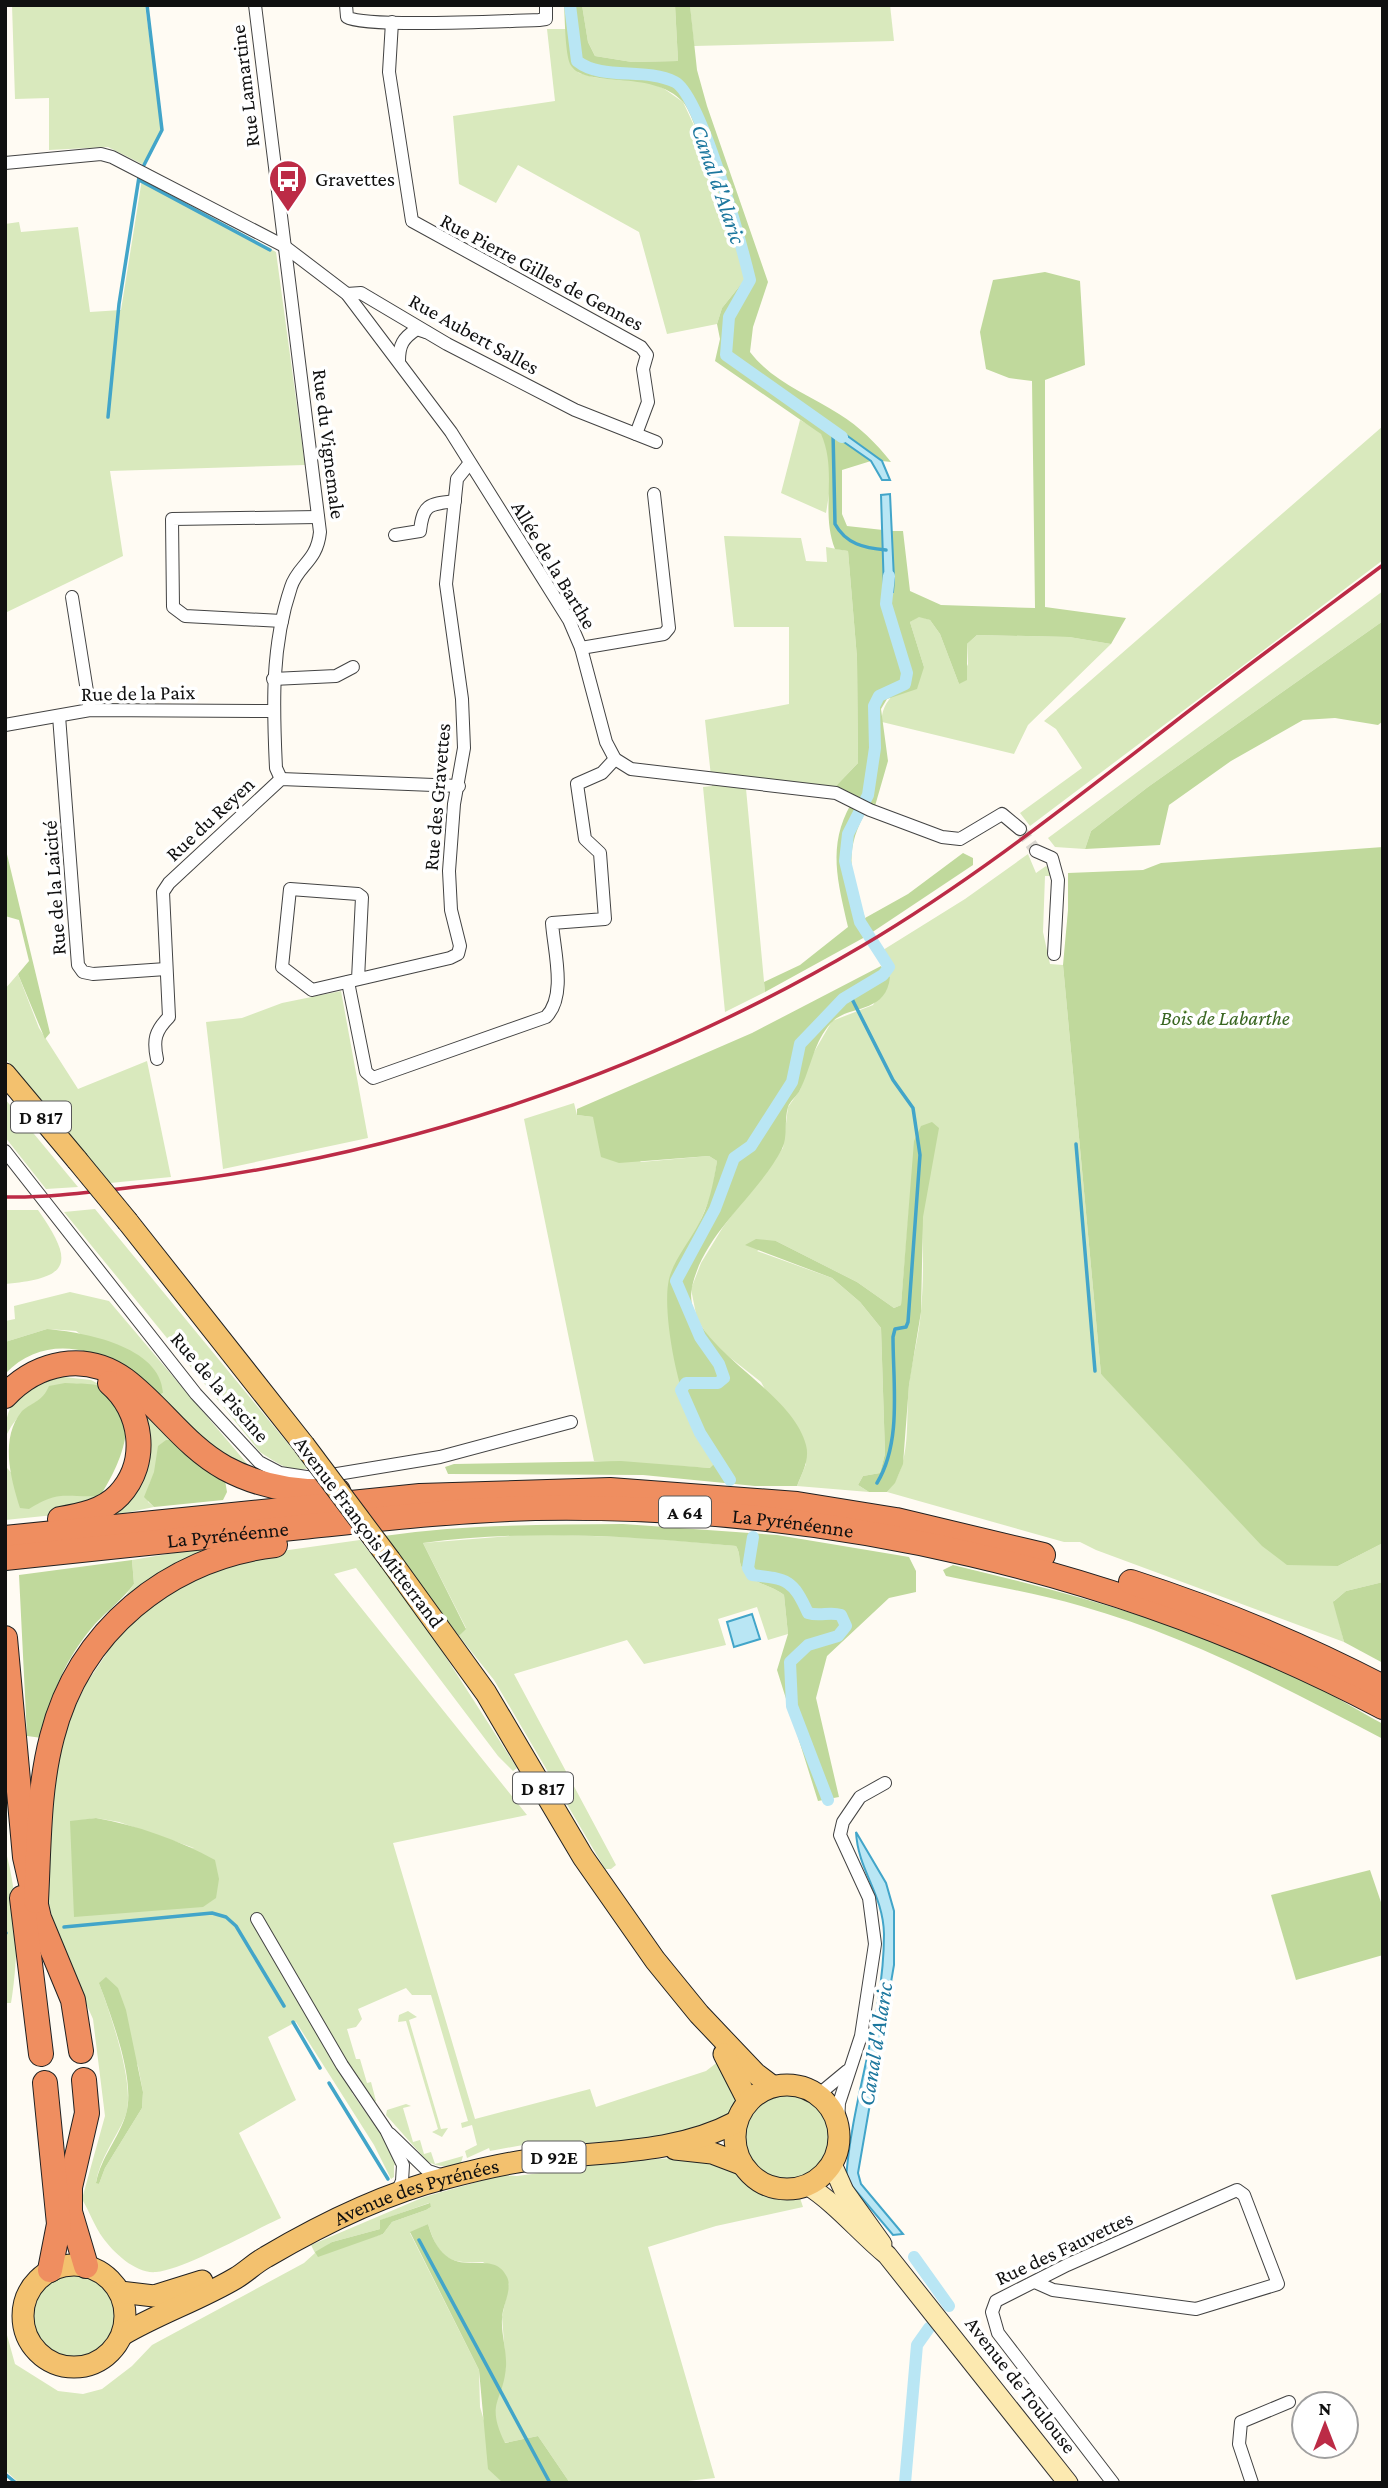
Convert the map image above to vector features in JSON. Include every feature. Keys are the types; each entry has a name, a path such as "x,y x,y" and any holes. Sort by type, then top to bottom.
{"highway":[{"path":"5,1396 33,1372 50,1366 79,1364 109,1371 125,1380 188,1442 224,1467 263,1485 320,1492 387,1487 420,1496"},
{"path":"5,1526 77,1517 100,1508 119,1495 133,1472 139,1432 127,1402 104,1379 79,1364"},
{"name":"La Pyrénéenne","path":"5,1538 420,1496 610,1490 797,1504 897,1520 1010,1545 1192,1602 1278,1637 1383,1687"},
{"name":"La Pyrénéenne","path":"5,1558 476,1511 611,1508 792,1522 892,1537 980,1555 1082,1583 1174,1614 1271,1653 1383,1707"},
{"path":"29,1899 41,1797 59,1711 88,1654 122,1613 159,1586 194,1566 228,1553 348,1535 388,1518"},
{"path":"5,1638 41,2054"},
{"path":"5,1822 29,1899 74,2000 81,2051"},
{"path":"84,2080 87,2113 70,2187 70,2212 86,2266"},
{"path":"45,2083 59,2224 50,2270"}],"main road":[{"name":"Avenue François Mitterrand","path":"5,1074 128,1222 304,1445 390,1560 486,1693 583,1857 618,1909 699,2014 739,2078 748,2101"},
{"name":"Avenue François Mitterrand","path":"699,2014 755,2073 772,2086"},
{"path":"663,2147 712,2153 741,2164 766,2185 788,2189 807,2185 832,2164 840,2137 832,2110 818,2095 796,2085 772,2086 748,2101 736,2122 735,2150 741,2164"},
{"path":"663,2147 714,2133 736,2122"},
{"name":"Avenue des Pyrénées","path":"120,2292 154,2296 177,2292 263,2258 339,2218 396,2194 446,2178 530,2160 663,2147"},
{"path":"832,2164 845,2191 872,2226 887,2255"},
{"path":"807,2185 825,2196 860,2233 887,2255"},
{"name":"Avenue de Toulouse","path":"887,2255 938,2315 1068,2483"},
{"name":"Avenue des Pyrénées","path":"122,2335 155,2315 193,2301 238,2277 263,2258"},
{"path":"68,2265 86,2266 107,2277 120,2292 124,2304 122,2335 109,2354 91,2365 77,2367 48,2361 36,2351 24,2330 23,2308 29,2291 50,2270 68,2265"}],"street":[{"name":"Rue Lamartine","path":"255,5 284,246"},
{"path":"346,5 347,17 355,22 539,20 546,19 546,5"},
{"name":"Rue Pierre Gilles de Gennes","path":"392,22 389,72 412,221 641,347 647,355 643,369 648,402 636,434"},
{"name":"Rue Aubert Salles","path":"5,163 101,154 112,157 284,246 346,294 361,292 426,332 575,410 656,442"},
{"name":"Rue du Vignemale","path":"281,779 276,768 273,679 282,621 292,584 311,561 319,545 318,517 284,246"},
{"name":"Allée de la Barthe","path":"346,294 451,432 569,620 581,648 606,742 615,759"},
{"path":"399,361 399,347 406,337 417,329 426,332"},
{"name":"Rue des Gravettes","path":"353,980 458,954 460,946 451,910 449,872 454,804 464,748 463,699 446,584 457,479 469,464"},
{"path":"581,648 664,634 669,628 654,494"},
{"path":"395,535 421,531 422,513 432,504 455,501"},
{"path":"282,621 185,617 173,607 172,519 318,517"},
{"path":"72,597 90,710"},
{"path":"273,679 336,676 353,667"},
{"name":"Rue de la Paix","path":"5,725 90,710 273,711"},
{"name":"Rue de la Laicité","path":"59,716 78,965 83,972 93,974 166,969"},
{"path":"353,980 312,990 282,967 288,891 293,888 358,894 362,897 353,980 366,1072 373,1078 546,1017 554,1009 558,991 552,923 605,919 600,853 584,839 577,784 602,773 615,759 631,769 675,777 836,793 855,800 870,810 942,837 960,839 1002,814 1020,829"},
{"name":"Rue du Reyen","path":"157,1059 154,1042 156,1032 169,1017 163,892 281,779 459,786"},
{"path":"1036,851 1052,858 1058,876 1054,954"},
{"name":"Rue de la Piscine","path":"5,1152 196,1394 258,1462 280,1473 313,1478 440,1457 570,1422"},
{"path":"838,2124 839,2103 861,2036 875,1944 869,1898 840,1835 843,1822 860,1797 885,1783"},
{"path":"257,1919 342,2065 386,2130 402,2165 402,2181 396,2194"},
{"path":"818,2095 841,2079 850,2068"},
{"path":"386,2130 428,2171 446,2178"},
{"name":"Rue des Fauvettes","path":"1035,2282 1053,2290 1196,2309 1278,2284 1244,2195 1237,2190 1067,2265 996,2301 992,2312 998,2333 1113,2483"},
{"path":"1252,2483 1239,2444 1241,2422 1289,2402"}],"green space":[{"path":"12,5 145,5 162,130 144,165 108,147 49,150 49,98 15,99"},
{"path":"564,5 582,5 588,42 595,56 632,62 678,61 675,5 690,5 697,70 707,106 768,282 753,327 750,352 780,380 854,424 891,462 882,461 832,424 828,431 871,461 842,470 842,514 847,526 883,530 885,592 893,591 892,531 903,531 910,591 941,605 1035,608 1032,381 1009,378 986,369 980,332 993,280 1045,272 1080,281 1085,365 1045,380 1045,607 1126,618 1111,644 1069,637 977,635 967,644 967,680 959,684 940,634 930,620 919,617 910,622 924,667 917,689 887,699 881,709 888,761 875,806 835,787 858,763 857,658 848,551 835,549 831,535 828,463 821,434 715,361 720,339 717,324 722,308 746,278 725,203 705,149 685,105 670,92 655,85 577,72 568,59"},
{"path":"582,5 675,5 678,61 632,62 595,56 588,42"},
{"path":"690,5 890,5 894,41 694,46"},
{"path":"547,29 566,29 570,63 579,73 597,78 642,80 663,88 683,102 714,168 746,278 722,308 717,324 667,334 639,232 518,165 496,203 459,184 453,116 555,101"},
{"path":"142,179 276,252 305,465 110,471 123,556 5,613 5,224 19,222 21,232 78,227 90,312 121,310"},
{"path":"800,420 821,433 827,444 830,474 826,513 781,493"},
{"path":"1383,426 1383,560 1030,826 1020,813 1082,768 1056,729 1044,721"},
{"path":"724,536 801,538 806,561 827,562 826,547 848,551 857,658 858,763 835,787 745,778 765,992 725,1012 703,787 712,786 705,720 789,704 789,627 734,627"},
{"path":"1383,591 1383,621 1148,787 1091,831 1085,849 1055,847 1048,838"},
{"path":"919,616 930,620 940,634 959,684 968,664 967,644 977,635 1069,637 1111,644 1028,725 1014,754 882,722 885,706 890,699 924,667 910,622"},
{"path":"1383,621 1383,721 1378,725 1335,718 1303,720 1231,761 1169,805 1160,845 1085,849 1091,831 1148,787"},
{"path":"851,804 864,815 853,842 852,866 865,918 908,894 963,853 973,858 973,865 865,937 765,992 764,982 800,965 848,927 838,879 837,850 839,835"},
{"path":"5,846 50,1033 45,1039 18,974 29,961 19,920 5,916"},
{"name":"Bois de Labarthe","path":"1383,847 1383,1543 1338,1566 1287,1565 1262,1546 1101,1374 1063,965 1068,873 1143,870 1161,863"},
{"path":"1028,854 1036,873 1046,866 1058,876 1045,876 1043,932 1050,964 1063,965 1101,1374 1338,1566 1383,1543 1383,1582 1346,1591 1334,1601 1344,1642 1080,1542 1064,1542 887,1492 901,1468 904,1455 909,1385 921,1311 923,1247 915,1141 901,1305 894,1308 857,1282 776,1241 757,1251 832,1278 860,1302 881,1328 885,1454 880,1473 863,1476 858,1485 869,1492 797,1486 806,1464 761,1382 714,1345 697,1319 691,1289 701,1263 723,1227 783,1148 788,1107 800,1090 810,1059 832,1021 873,1005 890,977 875,955 965,899"},
{"path":"881,966 890,977 887,989 874,1003 838,1017 825,1030 804,1082 788,1107 782,1149 759,1183 719,1232 698,1267 692,1287 693,1308 703,1328 719,1347 780,1404 796,1424 807,1451 805,1466 797,1486 755,1486 643,1475 448,1474 445,1467 454,1464 621,1461 710,1468 717,1461 710,1441 689,1410 679,1382 669,1327 667,1292 674,1266 705,1211 717,1161 709,1156 619,1163 601,1157 593,1117 577,1115 577,1109 752,1033"},
{"path":"18,974 39,1028 78,1089 147,1061 171,1177 110,1183 5,1058 5,989"},
{"path":"341,991 368,1138 223,1169 206,1022 242,1018 282,1003"},
{"path":"5,1099 78,1187 46,1189 5,1137"},
{"path":"574,1103 577,1115 593,1117 641,1162 709,1156 717,1161 712,1193 668,1298 679,1376 689,1410 716,1450 717,1461 711,1468 594,1461 524,1119"},
{"path":"932,1122 939,1128 923,1217 921,1312 909,1385 903,1464 895,1483 887,1492 869,1492 858,1485 863,1476 880,1473 885,1454 881,1328 860,1302 832,1278 745,1245 756,1239 776,1241 857,1282 894,1308 901,1305 914,1141 921,1126"},
{"path":"95,1209 308,1468 289,1468 260,1452 64,1212"},
{"path":"5,1210 38,1210 58,1243 60,1265 54,1272 27,1281 5,1284"},
{"path":"70,1292 109,1301 249,1466 221,1456 156,1397 163,1393 76,1331 47,1329 5,1342 5,1321 15,1319 14,1306"},
{"path":"47,1329 99,1338 135,1353 149,1364 159,1377 163,1393 156,1397 123,1368 84,1351 43,1351 23,1359 5,1374 5,1342"},
{"path":"55,1376 91,1380 108,1389 92,1385 60,1386 18,1417 5,1438 8,1413 12,1404 25,1392"},
{"path":"65,1383 99,1386 109,1390 119,1401 125,1413 126,1427 120,1457 100,1496 56,1497 29,1509 20,1508 10,1470 11,1433 22,1411 41,1398 49,1386"},
{"path":"151,1414 188,1449 165,1464 154,1476 150,1483 148,1502 154,1507 101,1518 143,1420"},
{"path":"5,1440 7,1468 39,1503 59,1495 100,1496 64,1514 5,1520"},
{"path":"166,1440 173,1440 224,1474 227,1492 223,1500 154,1507 144,1497 154,1472 158,1446"},
{"path":"623,1524 777,1535 909,1557 916,1571 916,1592 889,1598 827,1656 816,1698 839,1797 818,1801 777,1670 788,1634 784,1595 745,1573 736,1546 580,1535 501,1536 423,1543 466,1629 459,1636 384,1536 473,1527"},
{"path":"535,1534 649,1538 736,1546 745,1573 784,1595 788,1634 768,1640 757,1607 718,1619 726,1645 644,1664 627,1640 514,1674 616,1865 611,1869 605,1869 494,1680 459,1636 466,1628 423,1543"},
{"path":"360,1540 415,1609 517,1768 513,1771 498,1756 356,1568 334,1574 527,1815 393,1843 475,2119 590,2089 596,2107 706,2071 719,2061 737,2096 733,2109 724,2119 710,2127 668,2136 558,2145 545,2141 490,2151 489,2148 467,2158 465,2151 477,2145 472,2125 462,2128 461,2123 468,2121 431,1995 412,1995 406,1988 358,2009 362,2019 356,2027 347,2029 356,2059 360,2059 367,2083 371,2082 376,2101 373,2103 358,2089 352,2093 386,2141 397,2165 394,2165 394,2177 391,2179 374,2145 296,2022 268,2037 296,2100 239,2133 281,2218 201,2257 156,2272 133,2266 108,2244 82,2199 105,2116 93,2019 59,1943 47,1897 48,1819 65,1729 86,1684 113,1644 153,1601 209,1571 260,1554","holes":["96,1818 119,1822 194,1848 70,1822","99,1983 138,2066 143,2092 142,2108 105,2168 99,2184 96,2182 101,2165 125,2117 128,2104 121,2050"]},
{"path":"210,1547 213,1552 126,1595 134,1584 132,1560"},
{"path":"132,1560 134,1584 95,1624 75,1650 55,1691 42,1738 27,1736 19,1575"},
{"path":"953,1565 1128,1612 1257,1658 1309,1682 1383,1724 1383,1739 1273,1682 1160,1632 1064,1601 946,1576 943,1570"},
{"path":"1383,1582 1383,1663 1344,1642 1333,1602 1346,1591"},
{"path":"96,1818 157,1834 215,1860 219,1879 216,1898 203,1907 74,1917 70,1821"},
{"path":"5,1849 13,1886 16,1925 11,2003 5,2003"},
{"path":"1370,1870 1383,1908 1383,1955 1296,1980 1271,1895"},
{"path":"106,1977 118,1988 126,2010 143,2092 142,2108 105,2168 99,2184 96,2183 98,2174 123,2123 128,2100 128,2084 121,2048 99,1983"},
{"path":"408,2011 417,2017 409,2020 441,2129 448,2128 442,2137 432,2132 438,2129 406,2021 398,2022 399,2015"},
{"path":"787,2094 804,2097 818,2107 828,2121 831,2138 828,2155 818,2169 804,2179 787,2182 770,2179 756,2169 746,2155 743,2138 746,2121 756,2107 770,2097"},
{"path":"406,2104 411,2106 403,2108 413,2142 420,2140 424,2154 431,2152 435,2164 463,2156 461,2163 444,2166 435,2165 427,2161 386,2115 387,2110"},
{"path":"690,2157 730,2165 753,2186 773,2195 800,2198 803,2207 716,2226 648,2247 715,2478 669,2483 570,2483 538,2436 504,2443 496,2425 494,2406 506,2367 502,2317 509,2284 483,2262 462,2262 447,2257 436,2245 428,2224 410,2233 479,2370 480,2407 502,2482 511,2483 19,2483 5,2470 5,2328 15,2364 58,2391 83,2394 102,2389 132,2366 152,2345 304,2263 315,2253 311,2245 424,2197 502,2175 517,2176 555,2171 577,2164","holes":["429,2203 431,2207 392,2222 383,2234 316,2253 332,2242 380,2229 381,2220"]},
{"path":"430,2203 431,2207 426,2210 392,2222 383,2234 318,2257 315,2252 332,2242 380,2229 380,2220"},
{"path":"428,2224 436,2244 446,2256 457,2261 491,2264 500,2268 507,2277 509,2287 502,2314 506,2367 496,2410 499,2429 505,2443 538,2436 570,2483 502,2482 488,2469 479,2370 410,2232"},
{"path":"75,2275 91,2278 104,2287 113,2300 116,2316 113,2332 104,2345 91,2354 75,2357 59,2354 46,2345 37,2332 34,2316 37,2300 46,2287 59,2278"}],"water":[{"path":"831,424 882,461 890,480 882,480 871,461 828,431"},
{"path":"890,494 894,579 893,592 884,592 881,495"},
{"path":"752,1614 760,1639 734,1647 727,1622"},
{"path":"856,1832 886,1883 894,1911 894,1965 858,2173 861,2184 903,2234 893,2235 846,2179 854,2117 879,1996 884,1934 883,1919 861,1859"}],"waterway":[{"path":"144,165 162,130 147,5"},
{"name":"Canal d'Alaric","path":"570,5 577,61 599,71 651,75 675,82 697,114 719,174 750,280 729,317 726,355 842,437"},
{"path":"108,417 119,304 139,177"},
{"path":"139,180 270,250"},
{"name":"Canal d'Alaric","path":"833,432 835,524 839,531 856,544 886,550"},
{"name":"Canal d'Alaric","path":"730,1480 700,1433 681,1390 686,1383 718,1383 724,1378 719,1364 700,1337 676,1281 715,1209 734,1158 751,1146 792,1082 800,1044 843,999 883,975 889,967 860,922 845,861 848,834 868,795 875,748 874,706 879,696 905,684 907,673 886,604 889,576"},
{"path":"850,995 893,1080 913,1108 920,1155 908,1322 906,1327 895,1329 893,1337 893,1431 885,1467 877,1483"},
{"path":"1076,1144 1095,1371"},
{"name":"Canal d'Alaric","path":"753,1537 748,1568 752,1575 788,1583 798,1594 808,1613 841,1615 846,1626 838,1636 808,1645 790,1662 792,1706 828,1800"},
{"path":"64,1927 212,1913 226,1917 236,1926 284,2006"},
{"path":"293,2022 320,2068"},
{"path":"329,2083 388,2179"},
{"path":"419,2240 550,2483"},
{"name":"Canal d'Alaric","path":"914,2257 949,2306"},
{"name":"Canal d'Alaric","path":"905,2483 917,2345 929,2328"},
{"path":"5,2474 16,2483"}],"tunnel":[{"path":"1020,829 1036,851"}],"railway":[{"path":"5,1197 58,1195 145,1186 239,1173 333,1155 425,1132 516,1104 693,1034 779,992 862,946 943,895 1059,811 1383,565"}],"place":[{"name":"Gravettes","path":"288,213"}]}
